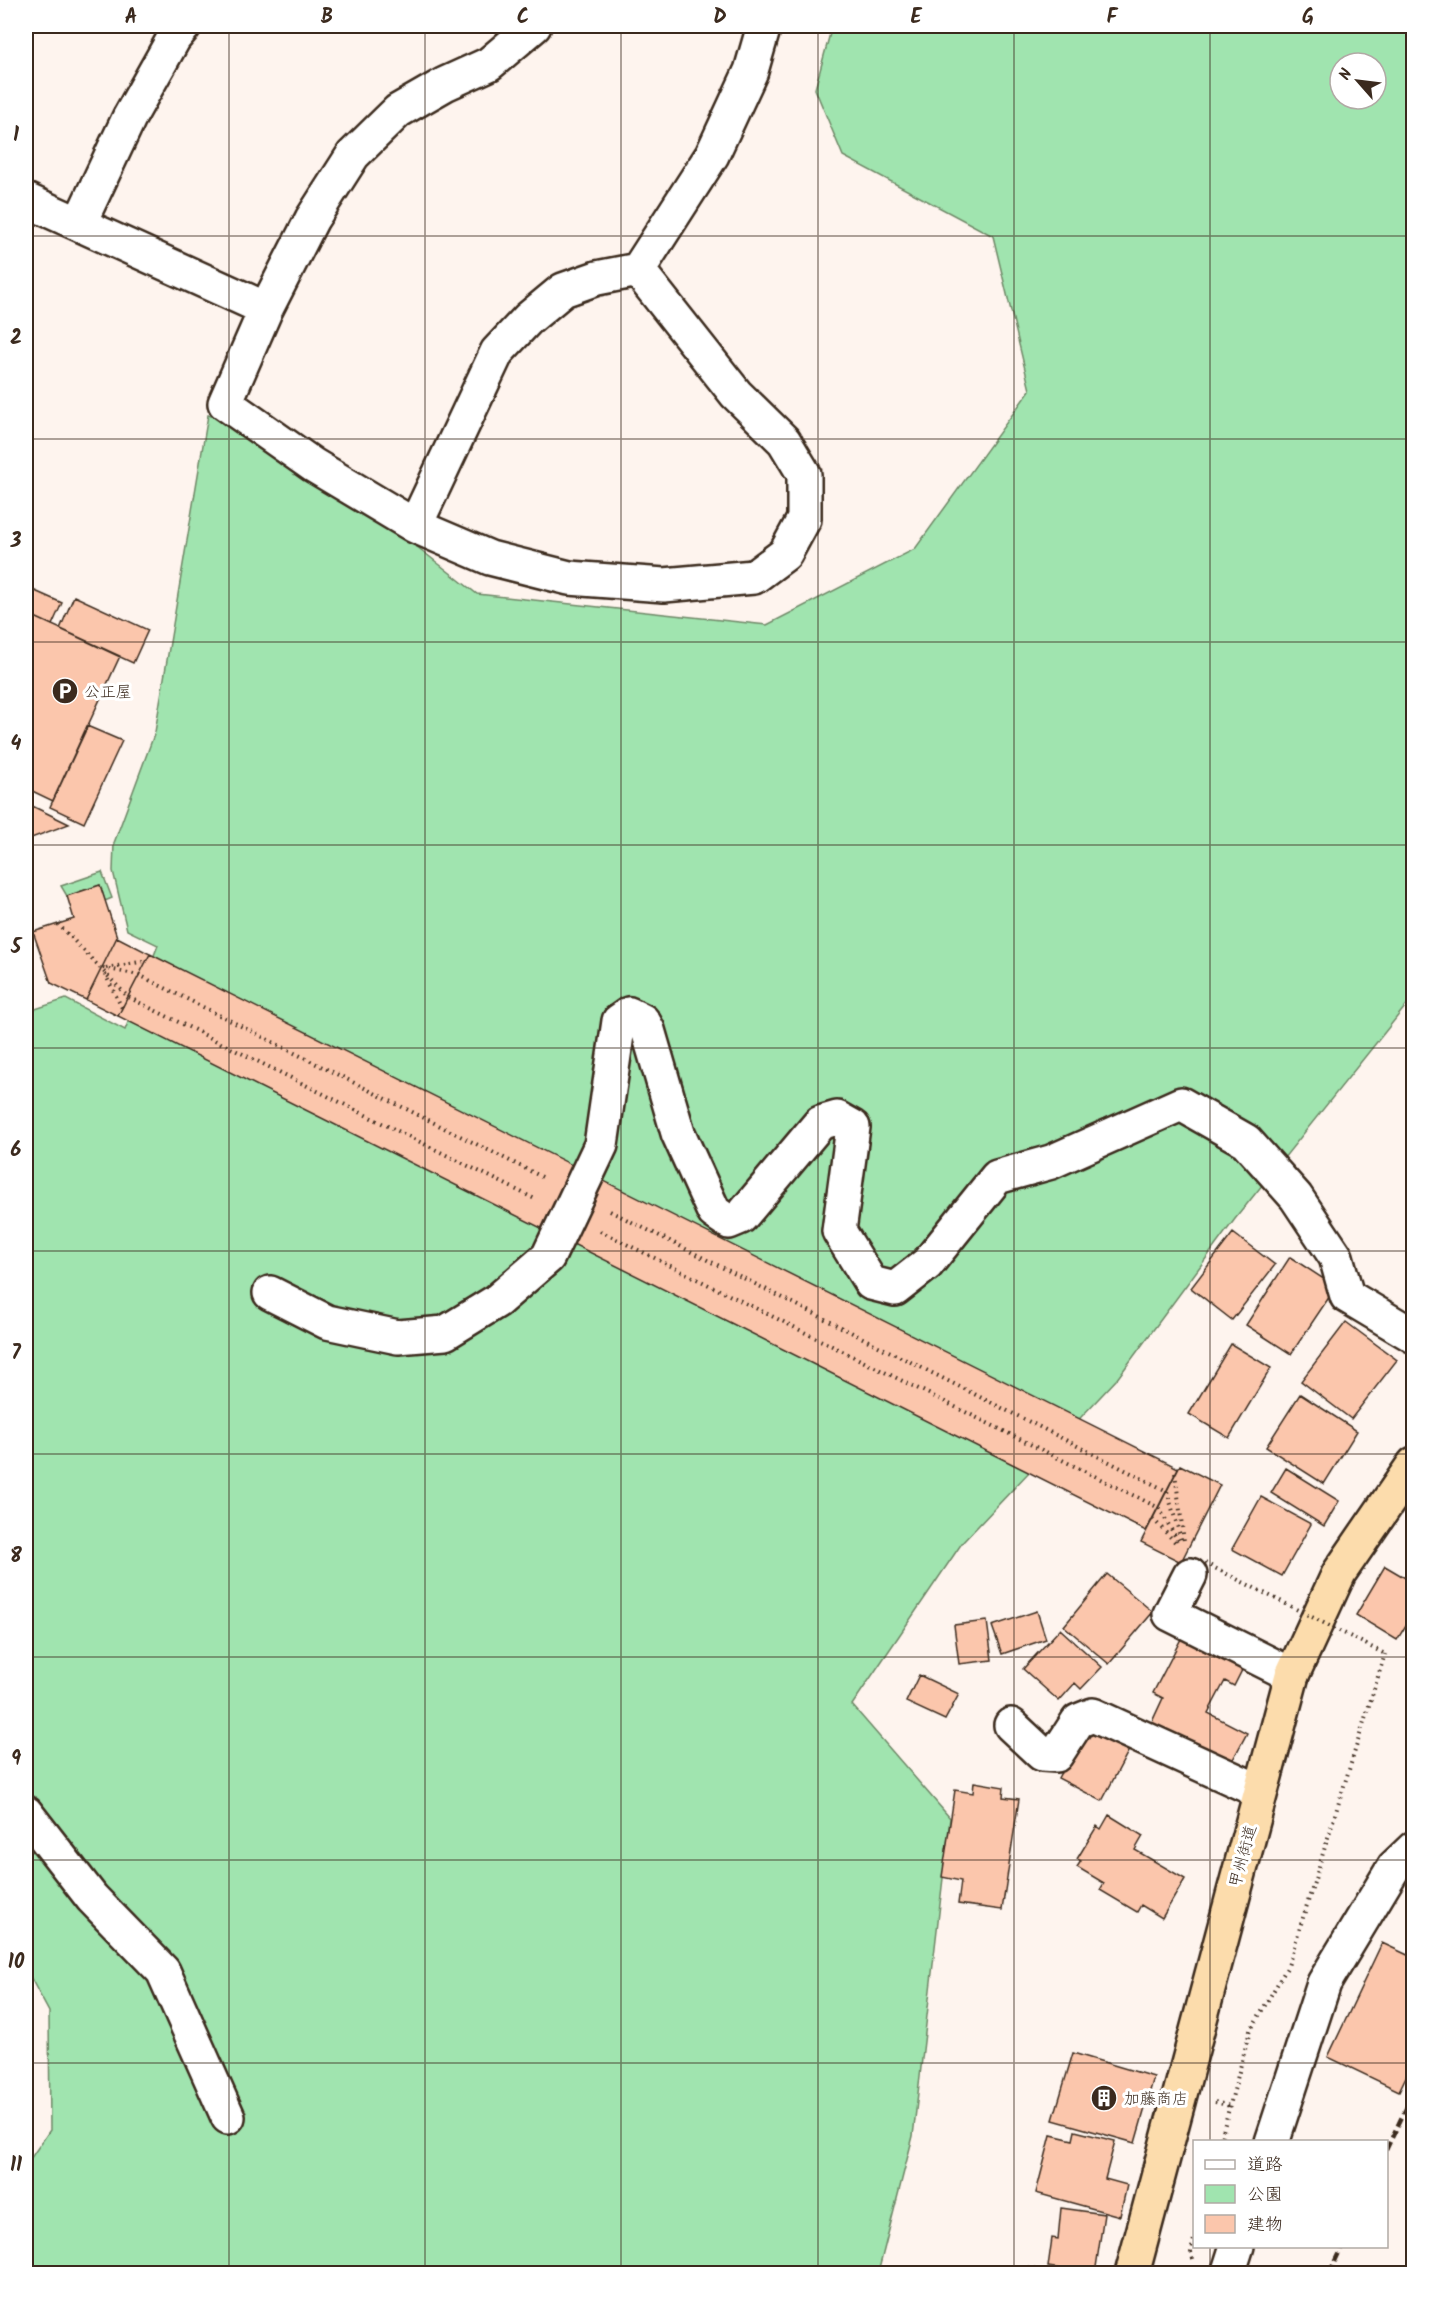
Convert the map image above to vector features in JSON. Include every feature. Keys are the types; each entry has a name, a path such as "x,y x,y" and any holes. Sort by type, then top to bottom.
{"highway":[{"name":"甲州街道","path":"1132,2274 1259,1791 1292,1675 1339,1573 1413,1464"}],"street":[{"path":"79,224 129,118 174,38 184,26"},
{"path":"534,26 489,64 445,84 398,111 353,155 312,219 266,309 225,403 313,465 415,526 490,558 569,578 664,585 754,577 785,554 804,519 804,474 784,441 736,394 638,270"},
{"path":"415,526 497,352 528,319 563,290 597,278 638,270 712,154 751,70 764,26"},
{"path":"26,200 266,309"},
{"path":"270,1293 327,1322 398,1337 445,1334 497,1301 548,1257 601,1145 618,1021 629,1014 643,1021 648,1030 678,1133 714,1212 729,1222 741,1217 820,1123 837,1118 853,1127 839,1231 871,1283 895,1289 927,1264 997,1177 1051,1162 1181,1104 1246,1142 1296,1197 1336,1257 1347,1296 1413,1336"},
{"path":"1198,1569 1170,1614 1292,1675"},
{"path":"1011,1725 1042,1754 1056,1755 1078,1721 1093,1715 1259,1791"},
{"path":"26,1813 92,1898 163,1971 228,2117"},
{"path":"1273,2140 1324,1983 1394,1868 1413,1848"},
{"path":"1216,2274 1227,2274 1237,2248"}],"path":[{"path":"58,924 128,997 546,1204"},
{"path":"102,968 146,961"},
{"path":"102,968 139,975 546,1179"},
{"path":"102,968 122,1008"},
{"path":"600,1206 1167,1491 1181,1544"},
{"path":"589,1226 1159,1508 1181,1544"},
{"path":"1176,1473 1181,1544"},
{"path":"1153,1519 1181,1544"},
{"path":"1198,1569 1385,1654 1288,1966 1250,2031 1221,2140"}],"green space":[{"path":"832,26 1413,26 1413,997 1235,1219 1117,1379 962,1543 852,1705 950,1818 913,2136 878,2273 26,2274 26,2165 50,2130 49,2012 26,1969 26,1012 66,999 125,1030 158,945 127,930 113,871 114,843 155,732 208,415 242,425 308,478 416,546 477,594 767,625 915,549 1030,390 993,236 843,156 815,89"},
{"path":"102,872 112,898 105,901 100,885 67,896 61,886"}],"building":[{"path":"26,235 34,239 26,258"},
{"path":"26,587 62,603 52,625 26,613"},
{"path":"74,596 148,630 133,663 60,629"},
{"name":"公正屋","path":"26,613 120,656 53,801 26,788"},
{"path":"87,726 122,741 84,823 50,807"},
{"path":"26,803 69,824 26,840"},
{"path":"100,885 117,937 86,1000 51,983 33,932 74,919 67,896"},
{"path":"117,937 150,954 118,1016 86,1000"},
{"path":"150,954 1178,1468 1146,1531 118,1016"},
{"path":"1233,1233 1275,1265 1232,1320 1191,1288"},
{"path":"1290,1257 1336,1287 1291,1354 1246,1325"},
{"path":"1346,1322 1397,1360 1351,1419 1301,1381"},
{"path":"1231,1344 1271,1368 1229,1438 1189,1414"},
{"path":"1300,1394 1357,1431 1324,1484 1266,1447"},
{"path":"1180,1465 1220,1485 1181,1562 1141,1542"},
{"path":"1286,1468 1339,1501 1324,1526 1271,1493"},
{"path":"1261,1497 1311,1524 1282,1576 1232,1549"},
{"path":"1385,1566 1414,1583 1414,1612 1397,1640 1356,1615"},
{"path":"1107,1574 1153,1612 1109,1664 1064,1626"},
{"path":"1037,1611 1046,1639 1002,1654 992,1626"},
{"path":"987,1621 992,1660 959,1664 954,1625"},
{"path":"1060,1629 1102,1667 1081,1689 1075,1683 1059,1701 1023,1669"},
{"path":"1183,1635 1244,1666 1234,1686 1225,1681 1208,1713 1247,1733 1230,1765 1151,1724 1163,1698 1153,1693"},
{"path":"919,1675 959,1694 945,1720 906,1702"},
{"path":"1086,1725 1130,1748 1102,1801 1058,1778"},
{"path":"974,1782 1004,1787 1003,1797 1019,1799 1002,1910 958,1904 961,1881 942,1877 955,1790 973,1793"},
{"path":"1109,1815 1143,1836 1135,1850 1185,1879 1162,1918 1141,1905 1137,1912 1100,1890 1104,1883 1077,1867 1081,1861 1077,1859 1097,1826 1101,1829"},
{"path":"1382,1943 1414,1958 1409,1974 1414,1976 1414,2060 1399,2091 1328,2057"},
{"name":"加藤商店","path":"1073,2053 1154,2077 1135,2143 1053,2120"},
{"path":"1075,2131 1115,2141 1105,2179 1127,2185 1120,2216 1036,2193 1051,2135 1073,2140"},
{"path":"1061,2208 1104,2214 1095,2274 1048,2267 1052,2238 1058,2239"},
{"path":"1026,2267 1067,2274 1025,2274"}],"railway":[{"path":"1388,2146 1414,2092"},
{"path":"1329,2274 1341,2248"}],"place":[{"name":"公正屋","path":"65,691"},
{"name":"加藤商店","path":"1104,2098"}]}
